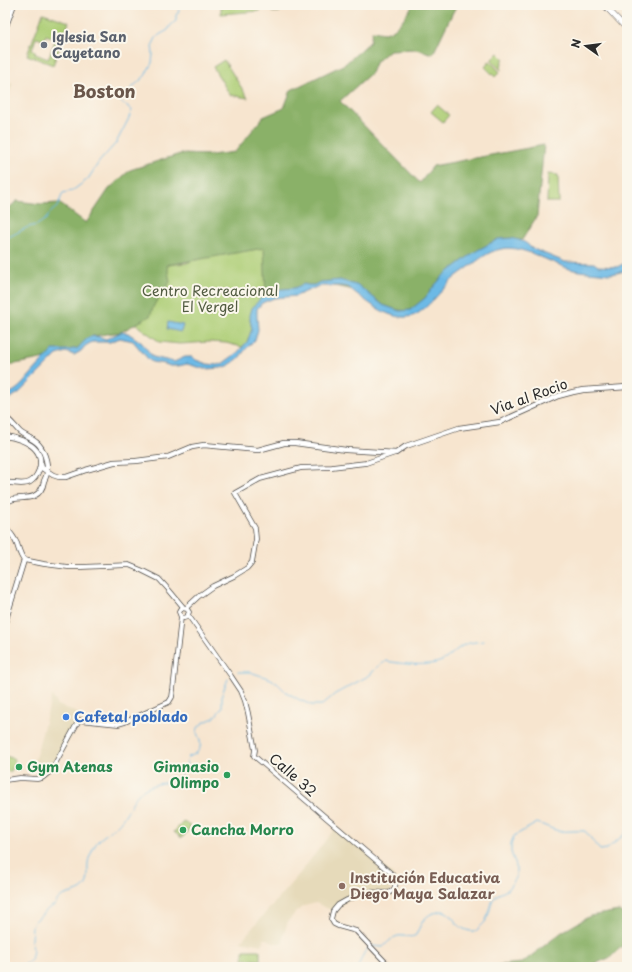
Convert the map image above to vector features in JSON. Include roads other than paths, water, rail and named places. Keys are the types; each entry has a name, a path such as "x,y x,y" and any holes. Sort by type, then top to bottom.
{"main road":[{"path":"604,5 627,28"},
{"name":"Via al Rocio","path":"396,453 406,446 459,428 500,422 558,396 583,390 627,387"},
{"path":"5,416 20,432 37,442 42,447 46,458 47,472 42,489 39,493 34,496 13,499 7,501 5,504"},
{"path":"5,421 11,421"},
{"path":"5,436 17,438 33,446 40,455 42,468 53,476 66,477 114,462 136,461 168,456 192,447 204,445 258,450 284,443 294,443 346,450 396,453"},
{"path":"5,483 10,482 26,484 30,482 35,478 41,464"},
{"path":"5,527 15,538 20,555 24,560 5,622"}],"street":[{"path":"5,29 14,5"},
{"path":"185,617 179,614 199,596 213,586 247,568 252,562 256,539 255,528 235,493 260,479 301,468 366,463 396,453"},
{"path":"5,780 20,778 37,779 42,778 51,771 79,720 118,724 169,702 172,697 173,690 179,627 189,612 184,609 159,579 129,565 68,567 24,560"},
{"name":"Calle 32","path":"185,617 196,625 241,691 248,713 254,756 392,874 396,883 394,889 390,892 365,892 338,905 333,911 332,919 334,924 356,931 390,967"}],"water":[{"path":"511,238 522,241 531,248 565,262 594,263 598,266 617,267 627,262 627,270 609,274 578,271 517,249 501,249 480,259 454,278 424,309 415,315 406,317 397,317 388,314 370,304 348,287 319,286 296,296 274,298 262,303 257,309 258,330 255,340 239,358 228,366 205,369 187,364 170,366 152,362 133,341 120,338 110,342 92,342 74,355 66,352 57,355 19,393 5,401 5,395 20,386 53,350 78,348 87,339 93,336 106,339 121,332 128,333 141,342 153,357 174,362 185,357 192,357 207,364 222,364 237,353 247,342 252,329 250,315 252,308 271,290 294,288 304,284 314,285 320,282 340,280 359,286 383,305 400,311 410,310 425,298 444,275 476,251 498,239"},
{"path":"168,322 183,325 181,332 167,329"}],"waterway":[{"path":"5,239 28,227 37,225 46,219 57,207 63,193 72,191 88,179 99,162 116,143 132,110 120,101 127,92 145,76 152,63 152,46 156,38 168,30 176,21 176,15 179,11 177,5"},
{"path":"238,672 250,672 271,679 286,692 298,699 311,705 322,705 335,694 370,675 377,667 386,661 415,664 436,663 442,661 465,645 473,642 484,641"},
{"path":"22,967 31,960 33,950 31,940 32,927 34,922 49,908 55,905 64,895 78,891 85,886 88,879 89,860 94,848 102,837 120,822 140,792 151,786 177,779 182,774 188,757 199,750 200,740 197,734 199,727 214,718 222,708 222,694 228,679"},
{"path":"372,946 383,947 397,936 411,937 416,935 422,922 427,917 433,913 441,911 449,914 459,926 464,929 476,931 485,922 492,901 497,895 507,890 516,878 516,866 511,852 511,843 514,836 537,823 559,831 585,831 600,850 607,849 625,834 627,830"},
{"path":"358,967 361,959 369,947"}],"place":[{"name":"Iglesia San Cayetano","path":"44,45"},
{"name":"Cafetal poblado","path":"66,717"},
{"name":"Gym Atenas","path":"19,767"},
{"name":"Gimnasio Olimpo","path":"227,775"},
{"name":"Cancha Morro","path":"183,830"},
{"name":"Institución Educativa Diego Maya Salazar","path":"342,886"}],"district":[{"name":"Boston","path":"104,92"}],"park label":[{"name":"Centro Recreacional El Vergel","path":"210,300"}]}
